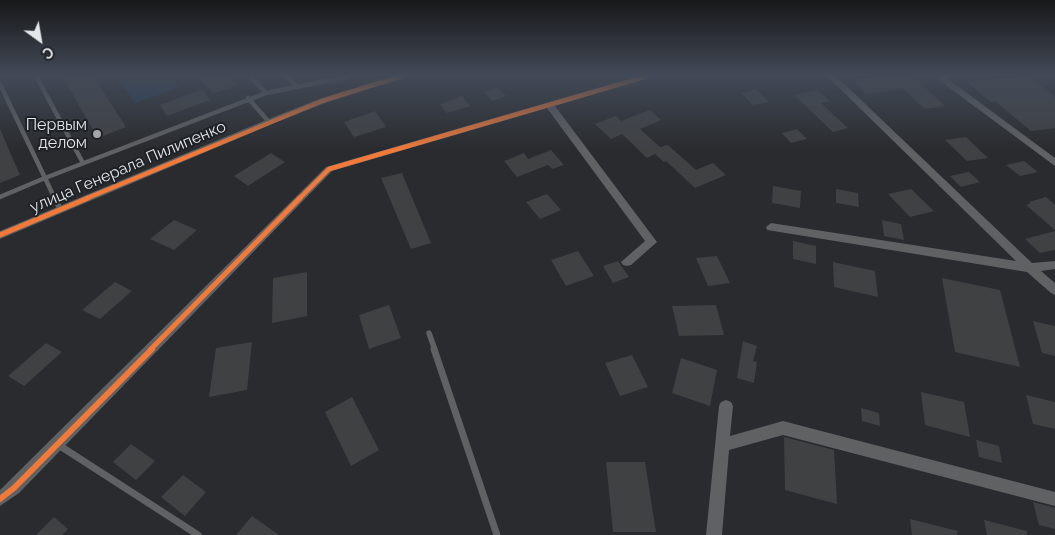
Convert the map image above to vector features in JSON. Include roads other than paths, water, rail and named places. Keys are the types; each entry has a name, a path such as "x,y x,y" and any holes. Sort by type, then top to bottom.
{"street":[{"name":"улица Генерала Пилипенко","path":"0,235 322,101"},
{"path":"0,499 14,488 329,169 560,101"},
{"path":"857,101 1055,290"},
{"path":"973,101 1055,162"},
{"path":"549,104 652,242 627,262"},
{"path":"771,227 1030,268 1055,265"},
{"path":"714,535 724,445 726,406"},
{"path":"724,445 783,428 1055,499"}],"lane":[{"path":"8,101 60,209"},
{"path":"49,101 83,163"},
{"path":"0,196 240,101"},
{"path":"251,101 269,122"},
{"path":"429,333 497,535"},
{"path":"57,444 198,535"}],"place":[{"name":"Первым делом","path":"97,134"}]}
